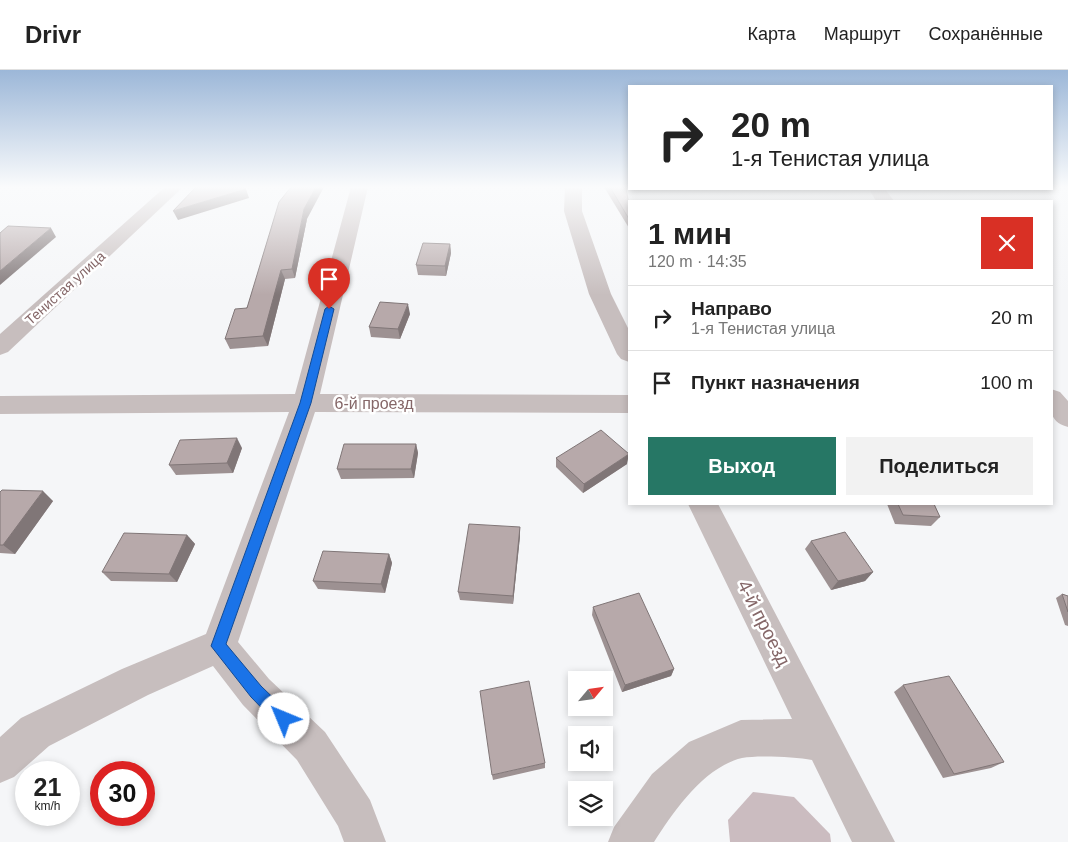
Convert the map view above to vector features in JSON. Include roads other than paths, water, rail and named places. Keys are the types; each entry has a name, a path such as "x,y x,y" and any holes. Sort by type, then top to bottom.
{"street":[{"name":"Тенистая улица","path":"0,348 136,223"},
{"path":"0,763 36,732 135,682 218,646 305,403 351,223"},
{"path":"576,223 600,294 628,352"},
{"name":"6-й проезд","path":"0,405 305,403 628,404"},
{"name":"4-й проезд","path":"704,505 874,842"},
{"path":"218,646 256,692 311,746 355,815 365,842"},
{"path":"629,842 666,788 703,756 741,739 794,738 824,743"}]}
